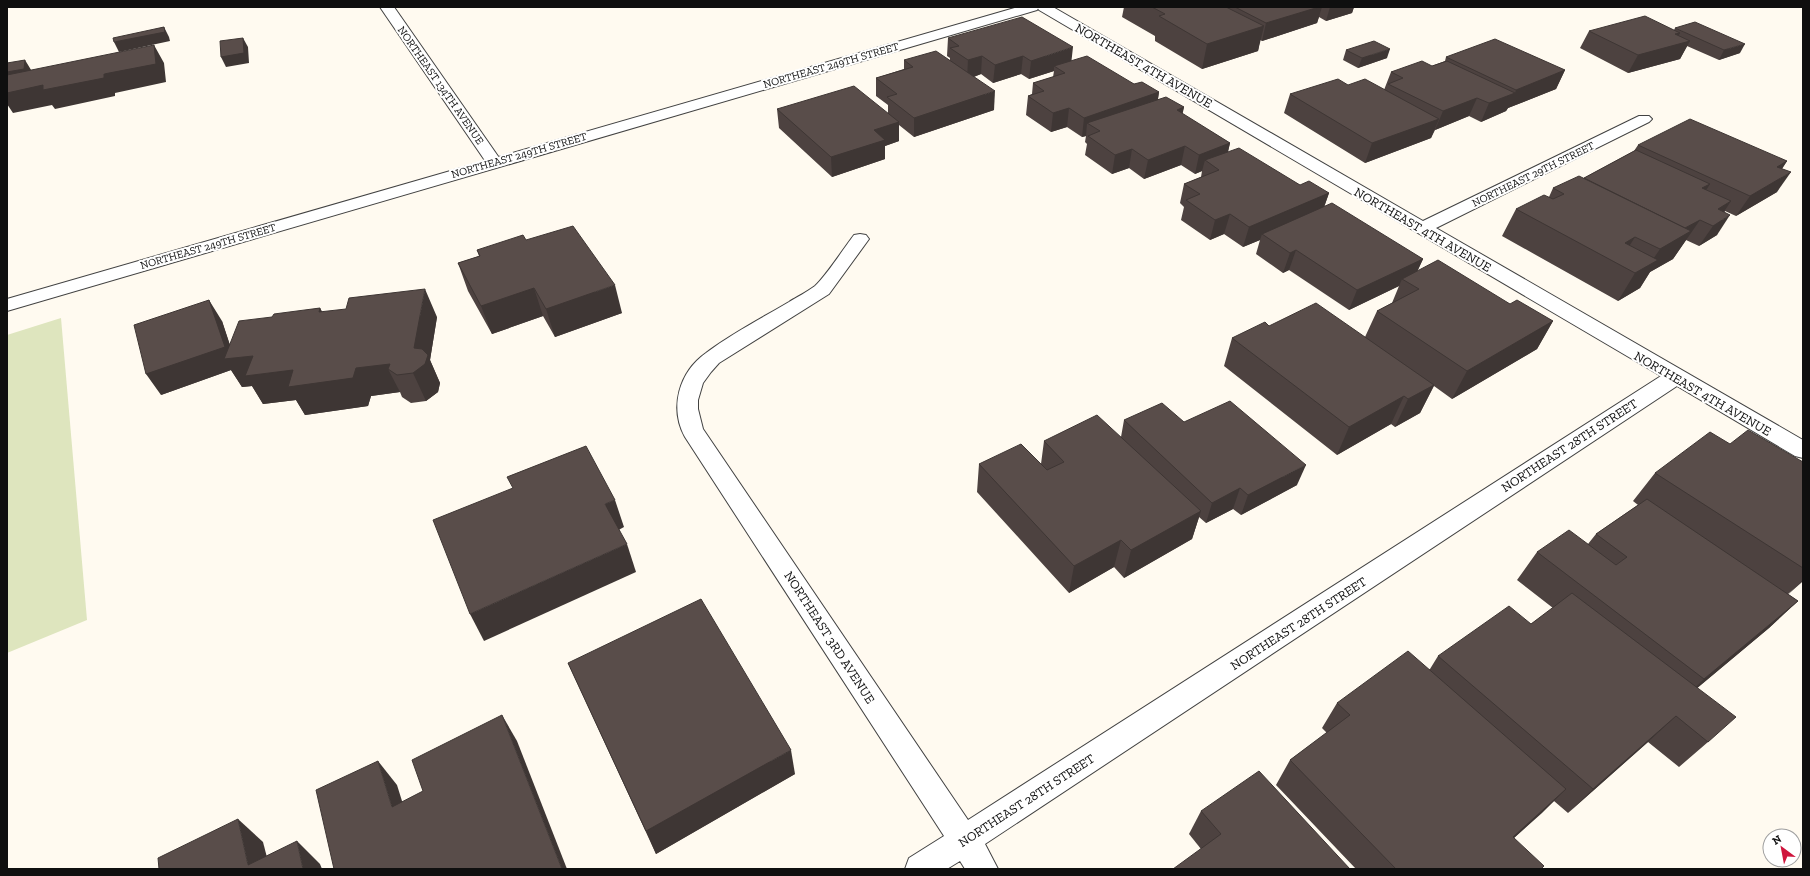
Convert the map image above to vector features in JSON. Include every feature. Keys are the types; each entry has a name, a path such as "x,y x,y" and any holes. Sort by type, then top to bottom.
{"street":[{"name":"NORTHEAST 134TH AVENUE","path":"387,7 494,162"},
{"name":"NORTHEAST 249TH STREET","path":"7,305 494,162 1032,7"},
{"name":"NORTHEAST 4TH AVENUE","path":"1044,7 1675,377 1803,450"},
{"name":"NORTHEAST 29TH STREET","path":"1422,228 1644,119"},
{"name":"NORTHEAST 3RD AVENUE","path":"860,239 822,290 712,358 699,372 690,386 686,402 687,417 693,431 983,869"},
{"name":"NORTHEAST 28TH STREET","path":"920,869 1675,377"}],"green space":[{"path":"61,318 87,620 7,653 7,335"}],"building":[{"path":"1152,7 1226,7 1264,26 1207,44 1159,16 1165,14"},
{"path":"1235,7 1319,7 1266,23"},
{"path":"1645,16 1680,33 1675,34 1690,41 1638,55 1589,31"},
{"path":"1022,17 1073,47 1031,61 1023,56 995,65 982,56 968,60 950,48 959,46 948,38"},
{"path":"1695,22 1745,44 1724,50 1675,28"},
{"path":"164,27 165,32 114,42 113,38"},
{"path":"243,38 244,53 221,57 220,41"},
{"path":"1495,39 1565,70 1516,90 1446,57"},
{"path":"1374,41 1390,49 1362,58 1346,50"},
{"path":"154,45 156,64 104,74 104,78 43,90 43,85 7,93 7,75"},
{"path":"936,51 995,91 914,118 887,97 897,94 876,78 913,67 904,60"},
{"path":"1087,56 1134,84 1142,82 1159,92 1084,118 1069,108 1053,113 1028,96 1044,91 1033,83 1065,73 1054,66"},
{"path":"25,60 24,69 7,72 7,63"},
{"path":"1422,61 1432,66 1447,61 1515,93 1489,103 1477,98 1443,111 1388,84 1403,78 1391,72"},
{"path":"1338,79 1348,85 1365,79 1439,119 1372,143 1290,94"},
{"path":"854,86 899,122 874,130 885,140 831,157 777,109"},
{"path":"1166,97 1184,107 1177,110 1230,143 1199,155 1185,146 1148,160 1132,149 1115,155 1088,136 1100,131 1087,123"},
{"path":"1690,119 1787,161 1777,167 1791,172 1750,196 1638,145"},
{"path":"1239,148 1300,185 1309,181 1329,193 1249,227 1230,214 1215,220 1186,200 1200,194 1184,184 1219,170 1205,160"},
{"path":"1636,150 1710,184 1702,188 1731,201 1718,209 1730,215 1713,226 1700,220 1685,228 1584,178"},
{"path":"1579,176 1691,231 1660,249 1635,237 1625,243 1658,260 1635,273 1516,209 1544,195 1553,199 1564,194 1553,188"},
{"path":"1332,203 1423,259 1357,290 1296,250 1290,253 1262,234"},
{"path":"573,226 615,285 546,309 534,288 481,306 458,263 480,256 477,250 523,235 526,240"},
{"path":"1438,260 1510,304 1517,300 1553,321 1467,371 1377,311 1419,289 1402,279"},
{"path":"425,289 414,348 422,349 428,355 425,364 413,373 397,375 388,369 390,364 356,368 353,378 288,387 293,370 245,376 253,356 224,359 239,321 272,317 274,314 320,308 319,312 346,309 349,298"},
{"path":"209,300 225,347 146,374 134,325"},
{"path":"1316,303 1434,385 1408,399 1404,396 1349,427 1232,338 1265,322 1269,326"},
{"path":"1230,401 1306,465 1248,495 1240,488 1212,503 1124,420 1162,403 1184,422"},
{"path":"1097,415 1201,511 1131,550 1121,540 1074,566 979,464 1021,444 1047,470 1064,462 1044,441"},
{"path":"1748,430 1803,462 1803,568 1655,473 1710,432 1730,444"},
{"path":"586,446 615,500 605,504 627,544 470,614 433,520 513,488 507,477"},
{"path":"1647,499 1798,601 1704,679 1537,552 1569,530 1616,565 1627,557 1596,534"},
{"path":"1572,593 1736,717 1708,742 1676,716 1593,789 1438,656 1509,606 1531,624"},
{"path":"701,599 791,750 646,831 568,663"},
{"path":"1408,651 1566,789 1513,837 1544,866 1541,869 1396,869 1290,760 1350,715 1337,703"},
{"path":"502,715 562,869 334,869 316,790 378,761 392,807 423,791 412,760"},
{"path":"1259,771 1350,869 1173,869 1221,834 1201,811"},
{"path":"238,819 248,865 297,841 303,869 159,869 158,858"}]}
